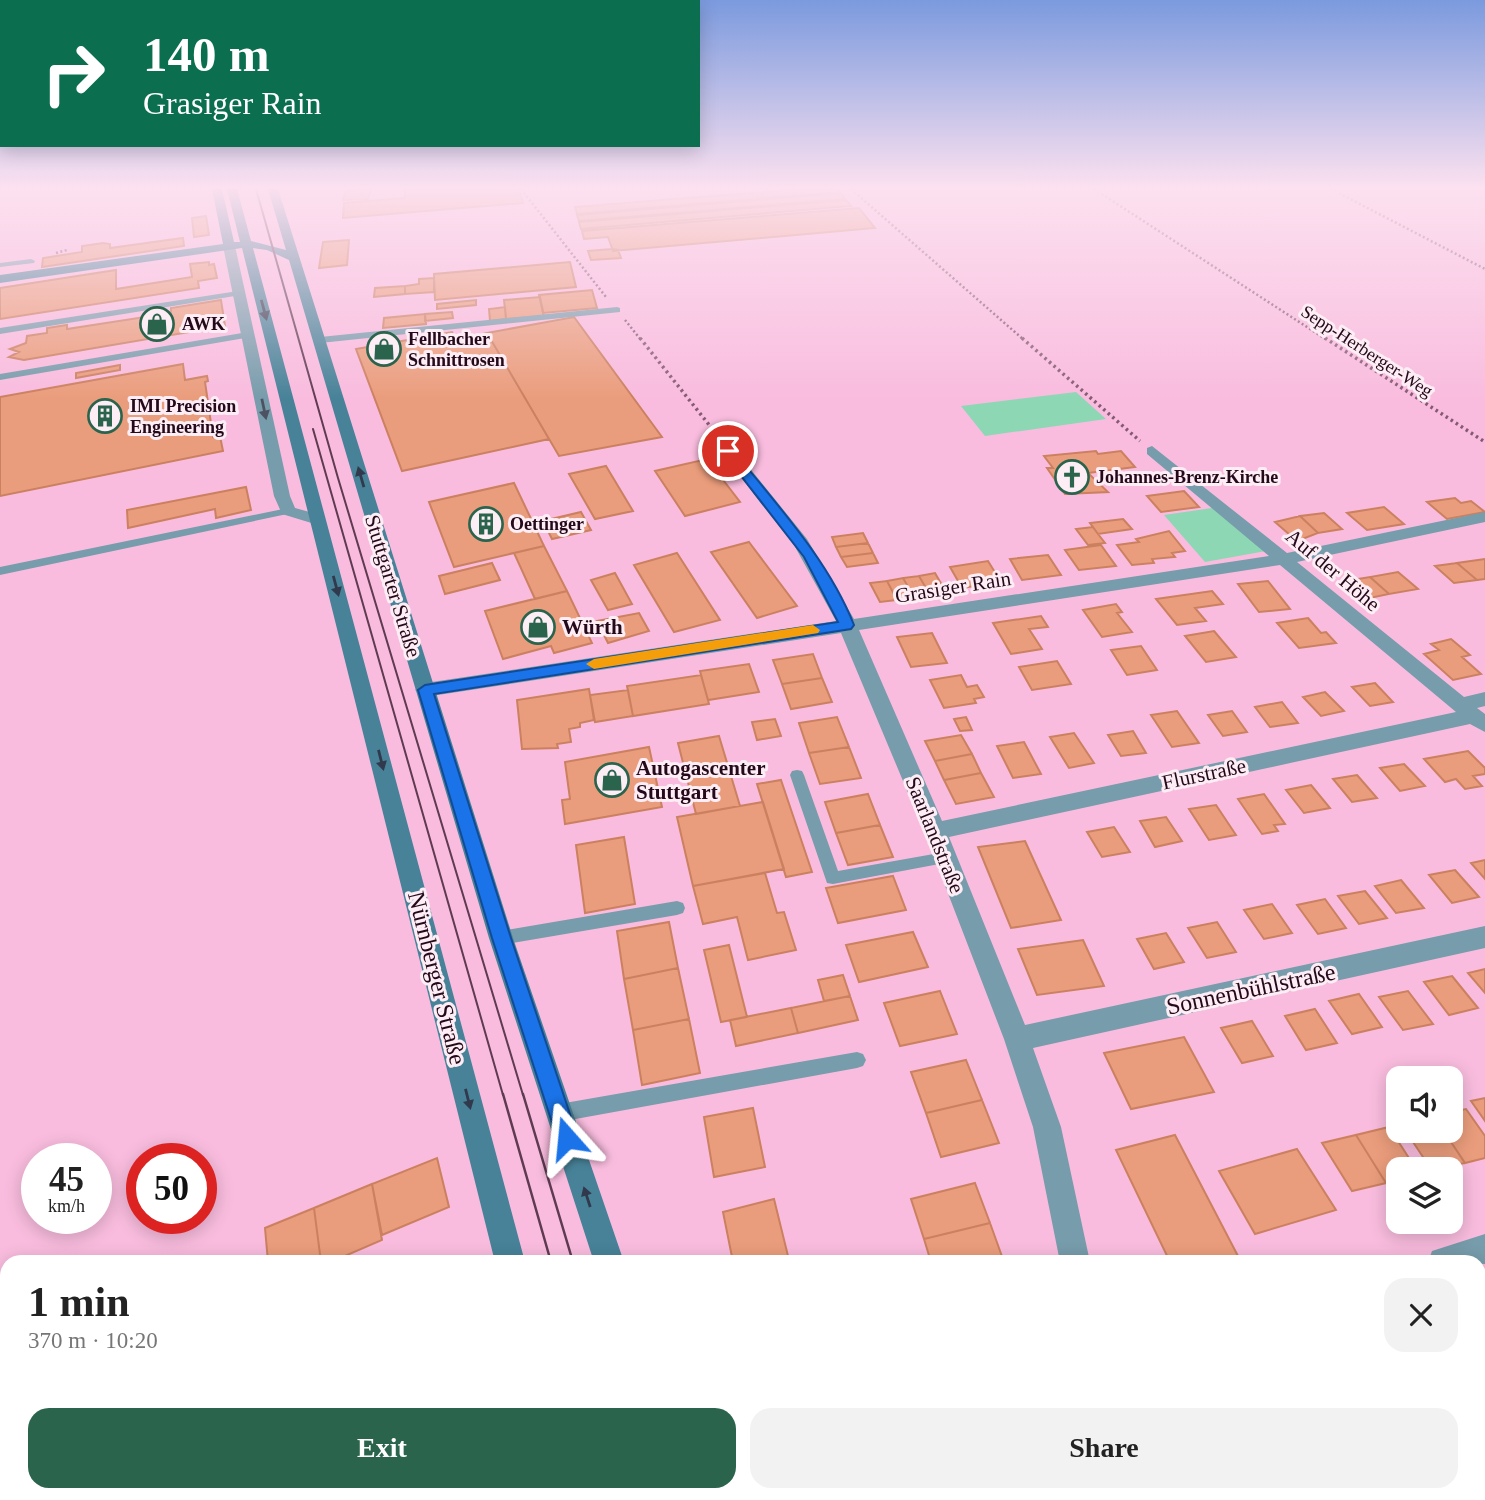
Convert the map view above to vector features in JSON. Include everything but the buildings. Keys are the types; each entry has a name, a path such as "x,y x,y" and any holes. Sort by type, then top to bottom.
{"main road":[{"path":"0,279 139,259"},
{"path":"251,259 318,520"},
{"name":"Stuttgarter Straße","path":"294,259 501,938 607,1255"},
{"name":"Nürnberger Straße","path":"318,520 508,1255"}],"street":[{"path":"231,259 288,511 318,520"},
{"name":"Saarlandstraße","path":"722,443 801,542 839,606 935,831 1017,1039 1047,1127 1074,1255"},
{"name":"Auf der Höhe","path":"1152,451 1476,711"},
{"name":"Grasiger Rain","path":"425,690 1285,559 1485,517"},
{"name":"Flurstraße","path":"935,831 1476,711"},
{"name":"Sonnenbühlstraße","path":"1017,1039 1485,937"},
{"path":"1466,1255 1485,1249"}],"lane":[{"path":"0,265 30,261"},
{"path":"0,331 238,293"},
{"path":"320,340 617,310"},
{"path":"0,377 248,335"},
{"path":"0,571 288,511"},
{"path":"797,775 833,878 945,858"},
{"path":"501,938 677,908"},
{"path":"559,1113 857,1060"}],"path":[{"path":"931,259 1152,451"},
{"name":"Sepp-Herberger-Weg","path":"1202,259 1485,442"},
{"path":"1466,259 1485,269"}],"green space":[{"path":"1076,392 1106,419 985,436 961,406"},
{"path":"1212,508 1266,551 1205,562 1164,515"}],"tram line":[{"path":"276,259 338,478 523,1095"},
{"path":"313,429 503,1095"},
{"path":"503,1094 549,1255"},
{"path":"523,1094 571,1255"}],"slow traffic":[{"path":"594,664 813,630"}],"place":[{"name":"AWK","path":"157,324"},
{"name":"Fellbacher Schnittrosen","path":"384,349"},
{"name":"IMI Precision Engineering","path":"105,416"},
{"name":"Johannes-Brenz-Kirche","path":"1072,477"},
{"name":"Oettinger","path":"486,524"},
{"name":"Würth","path":"538,627"},
{"name":"Autogascenter Stuttgart","path":"612,780"}],"route":[{"path":"567,1138 501,938 425,690 846,625 839,606 801,542 728,451"}]}
